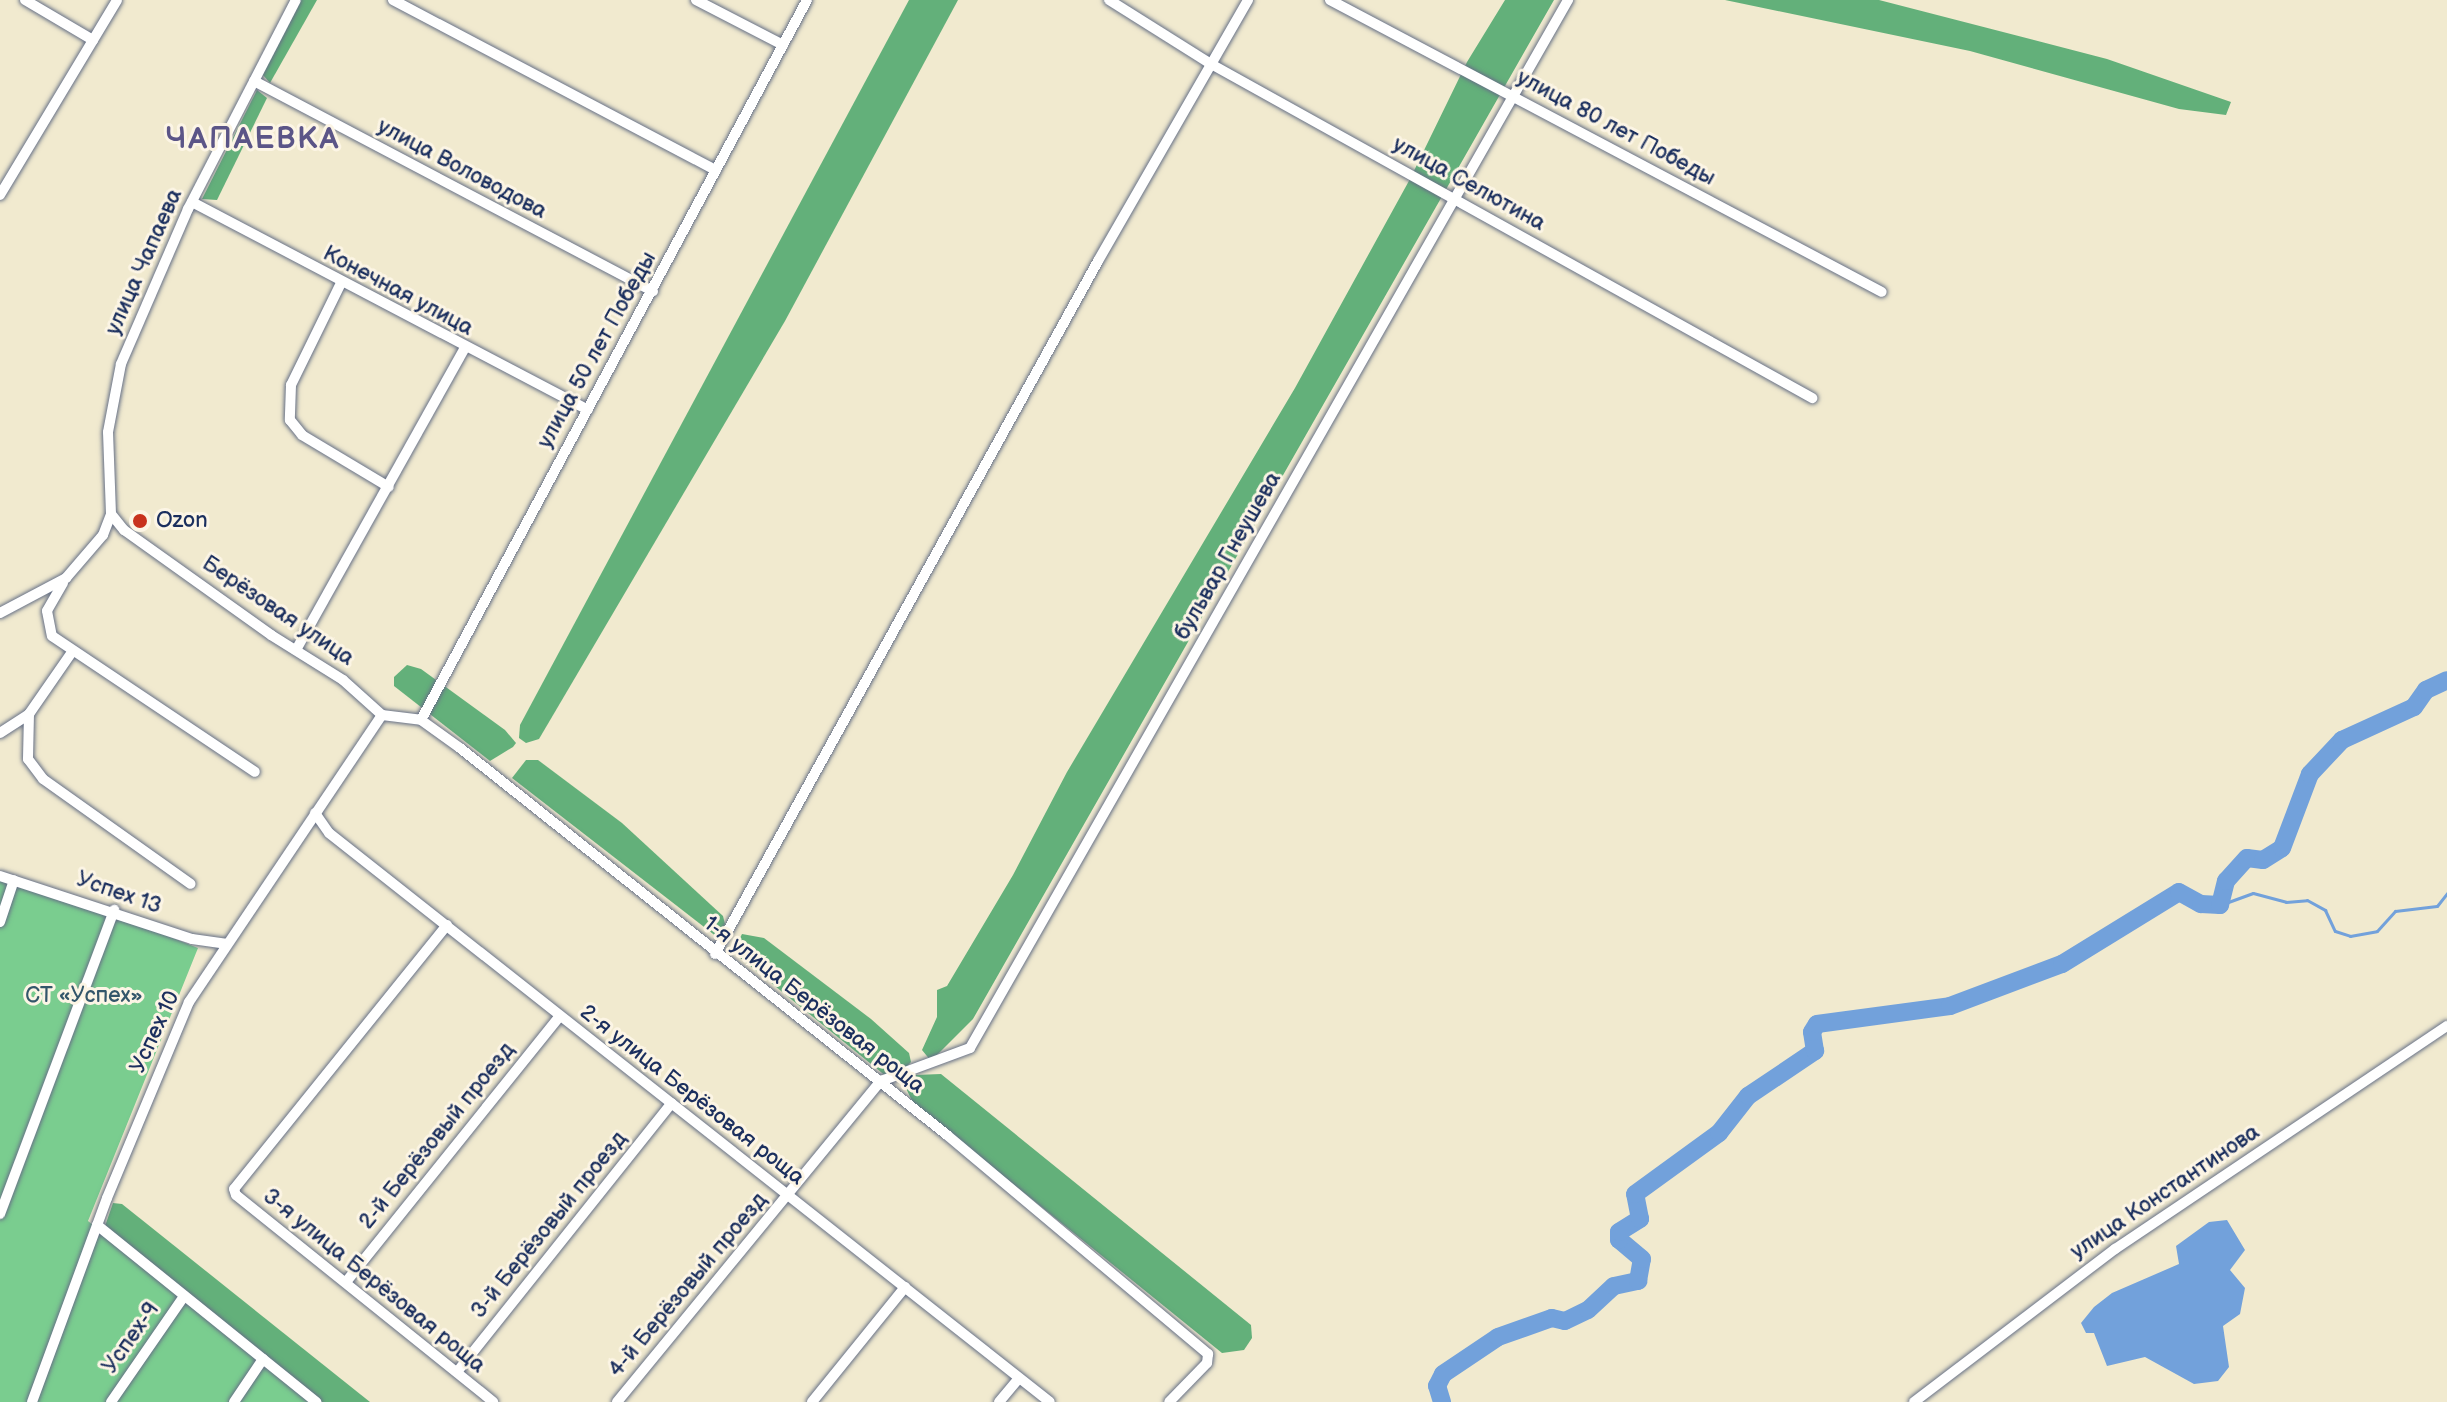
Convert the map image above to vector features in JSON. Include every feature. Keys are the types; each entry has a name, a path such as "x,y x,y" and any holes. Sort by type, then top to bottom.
{"street":[{"path":"25,0 93,40"},
{"path":"0,195 117,0"},
{"name":"улица Чапаева","path":"111,514 108,432 121,364 192,202 296,0"},
{"path":"393,0 716,170"},
{"path":"696,0 783,45"},
{"name":"улица 50 лет Победы","path":"421,720 807,0"},
{"name":"улица Селютина","path":"1109,0 1211,64 1812,398"},
{"path":"715,954 1248,0"},
{"name":"улица 80 лет Победы","path":"1330,0 1882,292"},
{"name":"бульвар Гнеушева","path":"881,1081 970,1048 1568,0"},
{"name":"улица Воловодова","path":"254,81 653,291"},
{"name":"Конечная улица","path":"192,202 464,349 588,410"},
{"path":"341,283 291,385 290,420 302,435 389,487"},
{"path":"296,650 464,349"},
{"path":"111,514 92,552 66,578 47,611 46,624 72,652 255,772"},
{"name":"Берёзовая улица","path":"111,514 124,530 375,703 382,715"},
{"path":"0,613 66,578"},
{"path":"0,733 29,714 72,652"},
{"path":"29,714 26,750 35,771 191,884"},
{"path":"382,715 421,720"},
{"name":"Успех 10","path":"32,1402 160,1063 189,1002 382,715"},
{"name":"1-я улица Берёзовая роща","path":"421,720 715,954 881,1081 1208,1354 1207,1363 1169,1402"},
{"name":"2-я улица Берёзовая роща","path":"315,813 329,833 1050,1402"},
{"name":"Успех 13","path":"0,876 114,910 192,939 226,944"},
{"path":"0,922 14,880"},
{"path":"0,1214 114,910"},
{"name":"3-я улица Берёзовая роща","path":"447,925 234,1189 236,1195 493,1402"},
{"name":"2-й Берёзовый проезд","path":"346,1282 560,1016"},
{"name":"улица Константинова","path":"1914,1402 2115,1249 2447,1026"},
{"name":"4-й Берёзовый проезд","path":"617,1402 881,1081"},
{"name":"3-й Берёзовый проезд","path":"457,1372 672,1103"},
{"path":"97,1225 316,1402"},
{"path":"812,1402 905,1287"},
{"name":"Успех-9","path":"111,1402 184,1296"},
{"path":"234,1402 263,1359"},
{"path":"999,1402 1019,1378"}],"green space":[{"path":"300,0 317,0 270,83 262,74"},
{"path":"909,0 958,0 785,321 539,739 526,743 519,738 520,725"},
{"path":"1505,0 1554,0 973,1019 931,1061 922,1050 937,1017 937,990 947,986 1013,875 1067,772 1295,388 1410,179 1467,62"},
{"path":"1725,0 1879,0 2107,59 2231,102 2226,115 2179,109 1970,51"},
{"path":"257,90 267,98 217,200 202,199"},
{"path":"407,665 421,669 505,730 516,743 490,761 394,686 394,677"},
{"path":"526,760 538,760 622,823 723,916 725,924 717,937 512,778"},
{"name":"СТ «Успех»","path":"0,881 107,912 198,948 88,1221 309,1402 0,1402"},
{"path":"742,934 764,938 871,1019 909,1053 911,1062 903,1071 887,1077 733,952"},
{"path":"941,1074 1251,1325 1252,1338 1244,1350 1222,1353 913,1103 904,1084 915,1075"},
{"path":"113,1203 122,1204 370,1402 321,1402 104,1229"}],"water":[{"path":"2227,1220 2245,1250 2230,1270 2245,1288 2240,1314 2223,1326 2229,1367 2218,1381 2194,1384 2145,1357 2107,1366 2094,1333 2086,1333 2081,1323 2094,1307 2112,1293 2179,1264 2176,1246 2209,1222"}],"waterway":[{"path":"1442,1402 1437,1386 1443,1374 1498,1337 1552,1318 1565,1321 1588,1310 1614,1286 1638,1281 1642,1259 1619,1240 1619,1232 1640,1219 1635,1194 1719,1133 1748,1096 1815,1051 1812,1032 1817,1024 1950,1006 2062,964 2179,892 2201,904 2220,905 2226,881 2247,858 2263,860 2282,848 2310,774 2342,740 2414,707 2426,690 2447,680"},
{"path":"2220,905 2253,893 2286,902 2307,900 2325,910 2335,931 2350,936 2377,931 2395,911 2437,906 2447,893"}],"place":[{"name":"Ozon","path":"140,521"}],"district":[{"name":"ЧАПАЕВКА","path":"253,139"}]}
